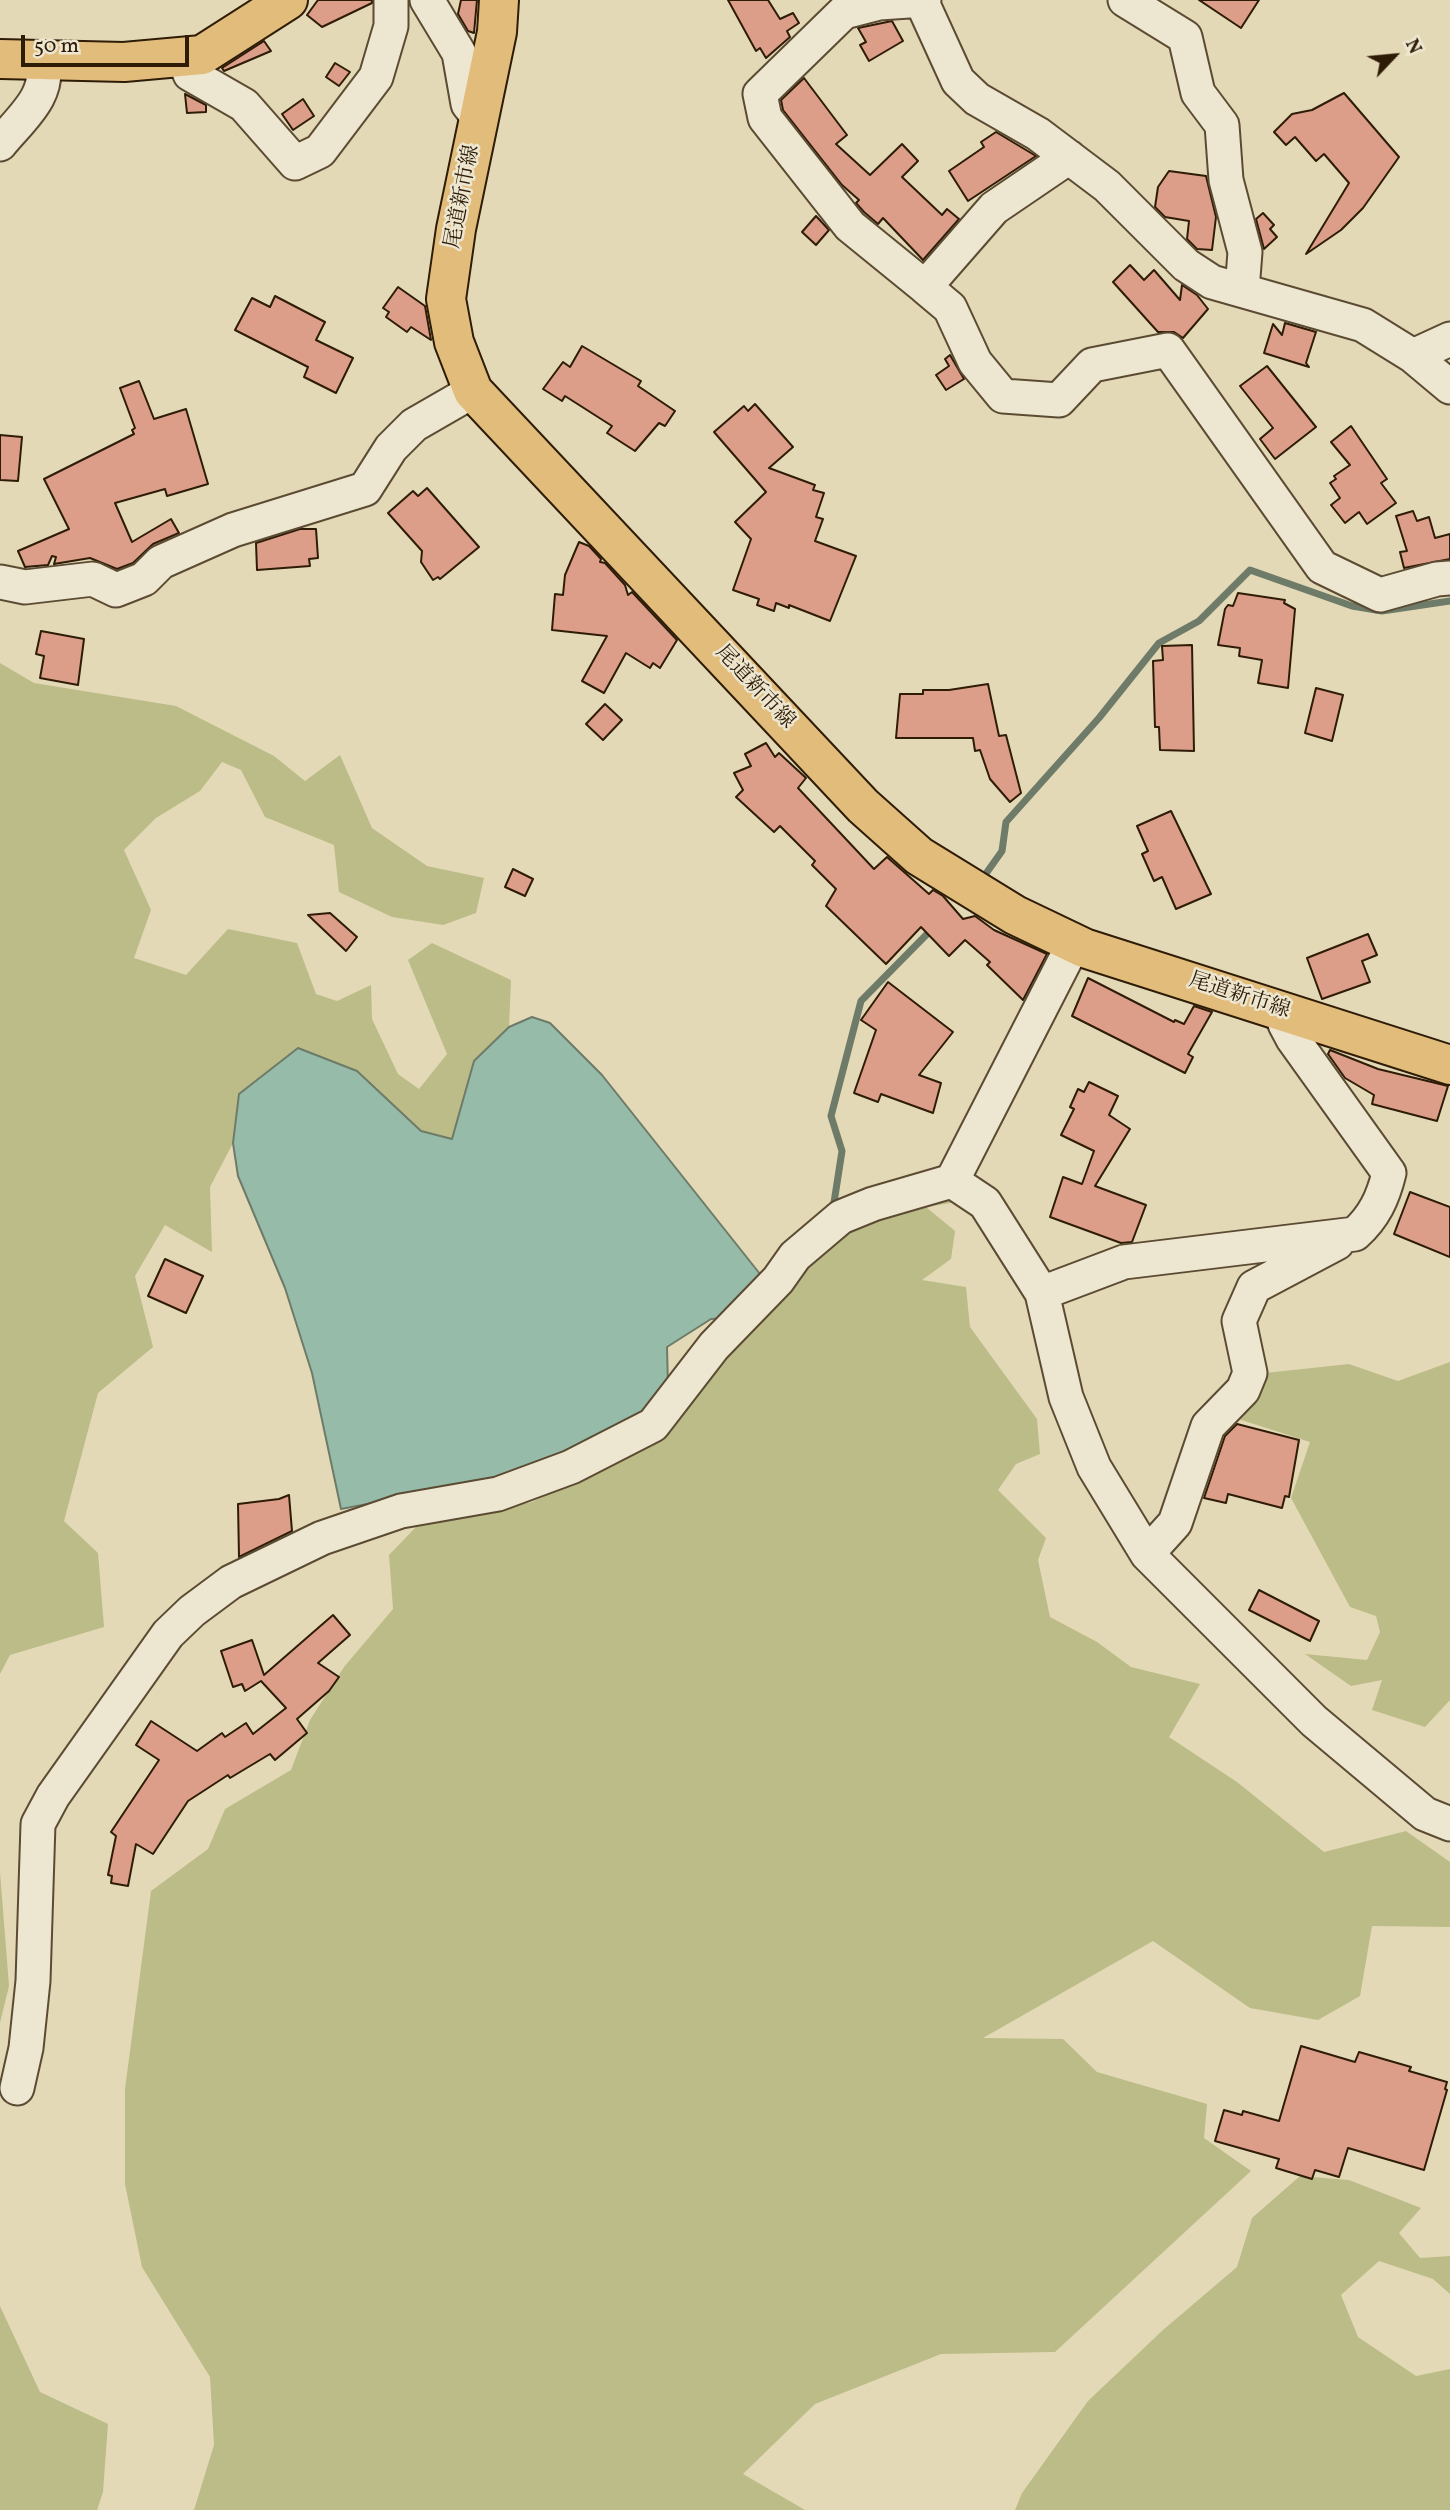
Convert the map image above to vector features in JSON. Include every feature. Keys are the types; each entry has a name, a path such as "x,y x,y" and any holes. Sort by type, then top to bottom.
{"main road":[{"path":"0,59 124,62 202,55 288,0"},
{"name":"尾道新市線","path":"499,0 496,32 456,229 446,299 454,342 473,391 863,806 919,856 1015,915 1074,943 1450,1065"}],"street":[{"path":"183,57 190,74 244,105 295,163 320,151 376,77 391,26 391,0"},
{"path":"427,0 459,52 468,104 479,118"},
{"path":"1125,0 1185,37 1198,93 1223,125 1226,180 1245,252 1242,290"},
{"path":"1450,387 1413,356 1363,325 1212,282 1186,265 1107,186 1038,134 977,99 958,81 922,1 878,3 844,12 760,94 765,118 850,226 950,308 975,362 1003,396 1059,400 1092,365 1168,349 1322,567 1380,595 1450,578"},
{"path":"0,144 44,89 46,70 42,58"},
{"path":"925,287 994,208 1069,157"},
{"path":"1413,356 1450,339"},
{"path":"0,582 25,587 93,579 116,590 144,579 160,562 233,530 365,489 391,448 414,425 473,391"},
{"path":"17,2088 26,2048 33,1981 38,1824 53,1796 160,1645 192,1611 231,1582 323,1538 401,1511 498,1494 571,1467 653,1425 714,1346 778,1280 795,1256 841,1217 873,1204 952,1181 1074,943"},
{"path":"1147,1554 1175,1522 1208,1426 1243,1390 1250,1373 1239,1321 1254,1287 1355,1234 1370,1220 1385,1190 1389,1173 1293,1039 1285,1024 1287,1012"},
{"path":"952,1181 985,1203 1042,1293 1066,1397 1094,1468 1147,1554 1314,1721 1425,1814 1450,1824"},
{"path":"1042,1293 1124,1262 1355,1234"}],"green space":[{"path":"0,663 34,683 176,706 274,756 305,781 340,755 372,828 427,866 484,878 476,913 443,925 392,917 339,892 334,845 265,817 241,770 222,762 200,791 156,818 124,850 151,910 134,958 186,975 228,929 297,943 316,994 337,1001 371,985 372,1019 398,1074 419,1089 447,1054 408,960 432,943 511,980 509,1027 474,1061 452,1139 421,1131 357,1071 239,1094 233,1143 210,1187 212,1252 165,1225 135,1276 153,1347 98,1393 64,1521 98,1553 104,1627 10,1655 0,1674"},
{"path":"906,1182 957,1202 926,1207 955,1231 951,1259 922,1280 966,1287 970,1327 1037,1419 1040,1454 1016,1464 998,1490 1046,1538 1038,1560 1050,1617 1097,1642 1131,1667 1200,1684 1169,1737 1237,1782 1324,1852 1406,1831 1450,1862 1450,1927 1372,1926 1360,1996 1318,2020 1250,2008 1153,1941 983,2038 1063,2039 1097,2072 1207,2104 1204,2138 1251,2171 1055,2352 941,2354 815,2404 743,2474 805,2510 194,2510 214,2445 210,2377 142,2267 125,2184 125,2089 151,1891 208,1849 225,1809 291,1770 310,1720 344,1667 393,1609 389,1555 416,1527 532,1502 631,1453 741,1324"},
{"path":"1450,1362 1450,1700 1425,1727 1372,1710 1382,1680 1351,1686 1305,1654 1367,1660 1380,1632 1376,1616 1350,1607 1291,1498 1310,1442 1229,1416 1265,1373 1349,1364 1398,1381"},
{"path":"0,1872 9,1986 0,2023"},
{"path":"1300,2176 1349,2180 1421,2208 1399,2233 1420,2258 1450,2256 1450,2294 1433,2279 1379,2261 1341,2295 1358,2337 1416,2376 1450,2369 1450,2510 1015,2510 1022,2493 1088,2401 1163,2330 1237,2267 1252,2218"},
{"path":"0,2306 40,2392 108,2424 103,2492 97,2510 0,2510"}],"shaded area":[{"path":"532,1017 550,1023 602,1075 760,1274 741,1317 711,1319 667,1347 668,1386 649,1411 562,1457 489,1481 341,1509 312,1373 285,1288 238,1176 233,1143 239,1094 298,1048 357,1071 421,1131 452,1139 474,1061 509,1027"}],"building":[{"path":"318,0 372,0 372,3 322,27 307,15"},
{"path":"461,0 477,0 474,33 468,31 458,14"},
{"path":"728,0 768,0 780,19 793,13 799,23 787,31 790,37 766,58 760,48 756,51"},
{"path":"1199,0 1259,0 1241,28"},
{"path":"892,21 903,41 869,61 860,45 866,42 858,28"},
{"path":"264,41 271,51 224,71 222,68"},
{"path":"335,63 350,72 339,86 326,77"},
{"path":"804,78 847,135 836,144 870,175 902,144 918,161 902,177 942,215 947,209 959,219 923,260 883,218 878,224 864,212 856,203 859,200 842,185 783,110 781,100"},
{"path":"1344,93 1399,157 1363,208 1341,230 1306,254 1349,183 1324,154 1316,161 1295,137 1286,145 1274,132 1292,114 1312,110"},
{"path":"185,94 206,105 206,112 187,113"},
{"path":"303,99 314,116 293,130 282,114"},
{"path":"996,132 1036,156 968,201 949,171 984,147 981,142"},
{"path":"1169,171 1206,176 1216,217 1212,250 1197,249 1187,239 1189,221 1165,217 1155,207 1158,187"},
{"path":"1263,213 1274,225 1270,229 1277,237 1264,249 1256,219"},
{"path":"816,216 829,230 816,245 802,232"},
{"path":"1130,265 1144,280 1154,270 1180,300 1182,285 1197,295 1208,309 1183,338 1174,332 1158,332 1113,282"},
{"path":"398,287 425,306 431,340 411,327 407,332 386,317 389,312 383,308"},
{"path":"275,296 325,322 316,340 353,358 336,393 304,377 308,367 235,330 252,298 270,307"},
{"path":"1285,323 1316,332 1306,363 1309,367 1264,353 1273,324 1282,335"},
{"path":"582,346 641,381 638,386 675,411 665,426 659,423 635,451 607,433 612,426 565,396 562,401 543,389 563,362 570,367"},
{"path":"950,355 964,379 946,390 936,375 949,366 945,359"},
{"path":"1267,366 1316,427 1275,459 1260,439 1273,428 1240,386"},
{"path":"139,381 154,419 186,409 208,484 167,496 165,489 115,503 132,542 171,519 179,533 153,544 133,563 117,569 90,558 54,564 56,557 52,556 48,565 25,567 18,551 69,529 44,479 134,434 132,430 135,428 120,388"},
{"path":"755,404 793,447 769,468 815,485 813,490 824,493 816,517 823,519 815,541 856,556 830,621 789,605 789,608 776,603 774,611 757,605 759,599 733,590 751,539 735,522 766,492 714,432 744,406 748,411"},
{"path":"1351,426 1387,479 1381,483 1396,503 1367,524 1359,512 1345,523 1331,505 1340,498 1330,483 1336,479 1334,476 1350,465 1331,442"},
{"path":"0,435 22,437 18,481 0,480"},
{"path":"427,488 479,547 440,579 438,577 433,580 421,562 422,551 388,513 413,491 418,496"},
{"path":"1413,511 1417,521 1429,517 1435,538 1450,534 1450,559 1404,568 1400,552 1407,551 1396,516"},
{"path":"300,529 316,529 318,558 309,559 310,566 257,570 256,543"},
{"path":"579,542 589,546 601,559 600,562 605,563 625,585 628,595 632,592 677,640 660,668 653,663 650,668 626,653 604,693 582,681 607,636 552,630 555,594 563,595 565,575"},
{"path":"1238,593 1285,600 1284,603 1295,609 1288,688 1258,683 1262,660 1239,656 1240,648 1218,645 1225,609 1228,605 1233,606"},
{"path":"41,631 84,639 78,685 40,678 44,656 36,654"},
{"path":"1192,645 1194,751 1160,750 1159,727 1155,727 1153,661 1163,660 1162,646"},
{"path":"988,684 999,736 1006,735 1021,793 1010,802 990,779 980,750 975,751 973,738 896,738 900,694 923,694 923,690 949,690"},
{"path":"1316,688 1343,695 1332,741 1305,733"},
{"path":"605,704 622,720 603,740 586,724"},
{"path":"766,743 775,757 779,753 806,778 798,788 874,869 887,857 929,894 933,890 943,896 963,919 975,916 994,930 1047,954 1023,1000 987,965 990,962 965,940 949,956 921,927 886,964 826,906 836,889 812,865 815,861 780,826 774,832 736,797 743,790 734,773 751,766 745,754"},
{"path":"1171,811 1211,894 1176,909 1162,877 1154,881 1142,854 1148,851 1137,826"},
{"path":"513,869 533,879 525,896 505,887"},
{"path":"330,913 357,937 346,951 308,915"},
{"path":"1368,934 1377,955 1362,961 1370,982 1322,999 1307,958"},
{"path":"1088,978 1174,1022 1175,1020 1184,1024 1194,1006 1212,1012 1188,1054 1193,1057 1185,1073 1072,1016"},
{"path":"888,982 953,1032 919,1075 941,1083 933,1113 881,1094 878,1102 854,1093 876,1030 861,1020"},
{"path":"1330,1050 1378,1069 1448,1086 1437,1121 1372,1104 1374,1095 1345,1078 1328,1054"},
{"path":"1089,1082 1118,1096 1109,1115 1130,1129 1095,1186 1146,1205 1132,1242 1121,1243 1050,1217 1063,1177 1082,1184 1094,1151 1061,1135 1074,1109 1070,1107 1078,1089 1084,1092"},
{"path":"1410,1192 1450,1207 1450,1257 1394,1234"},
{"path":"165,1259 203,1276 186,1313 148,1296"},
{"path":"1237,1424 1299,1440 1289,1497 1285,1496 1282,1508 1228,1494 1226,1503 1204,1498 1225,1436"},
{"path":"289,1495 292,1531 239,1557 238,1504 279,1499"},
{"path":"1259,1590 1319,1621 1310,1641 1249,1610"},
{"path":"333,1615 350,1635 318,1663 339,1677 329,1691 297,1719 307,1733 275,1760 270,1754 230,1778 228,1775 188,1801 153,1854 136,1844 128,1886 111,1883 112,1876 108,1875 116,1836 111,1832 159,1760 136,1745 151,1721 197,1751 222,1733 225,1737 246,1723 253,1734 286,1708 261,1681 245,1691 242,1684 233,1687 221,1651 252,1640 264,1675"},
{"path":"1301,2046 1355,2062 1359,2052 1411,2067 1409,2071 1447,2082 1424,2170 1348,2148 1339,2177 1315,2170 1312,2179 1276,2168 1279,2159 1215,2141 1224,2110 1242,2115 1243,2111 1279,2121"}],"waterway":[{"path":"980,882 1002,851 1006,822 1099,718 1159,643 1199,621 1250,570 1352,606 1382,611 1450,601"},
{"path":"833,1209 842,1151 831,1116 861,1001 933,928"}]}
